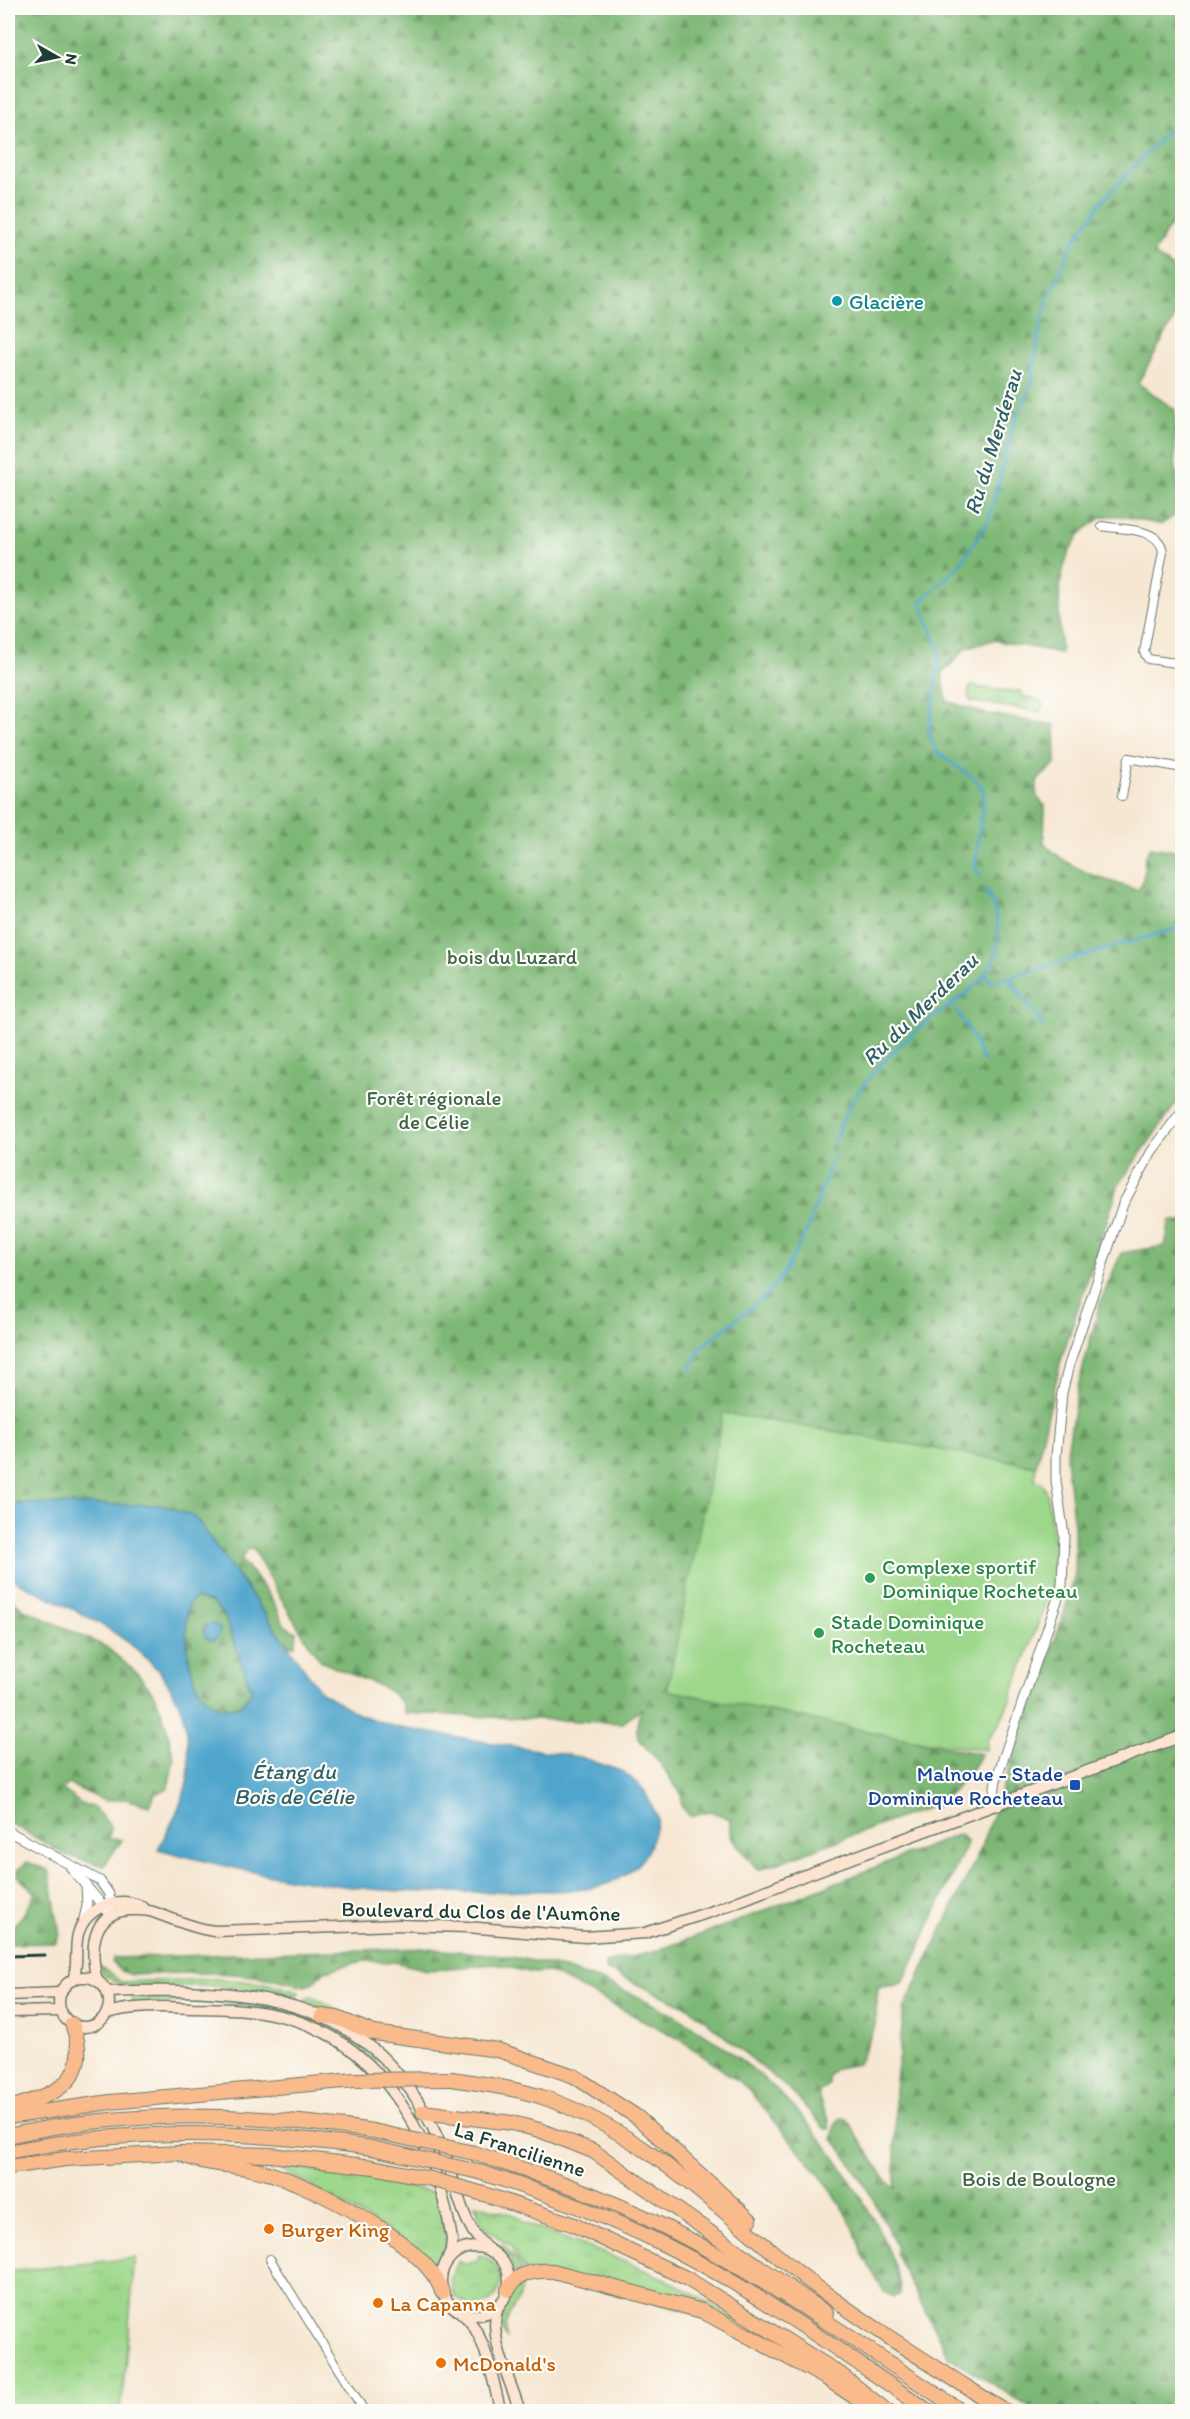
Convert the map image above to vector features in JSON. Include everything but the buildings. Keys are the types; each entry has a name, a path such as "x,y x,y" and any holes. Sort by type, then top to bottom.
{"highway":[{"path":"322,2016 337,2018 374,2033 498,2050 574,2076 637,2117 662,2139 759,2229 766,2246"},
{"path":"8,2108 56,2090 72,2076 78,2065 80,2049 72,2024"},
{"path":"8,2117 110,2102 355,2080 452,2079 506,2087 546,2099 613,2129 676,2170 811,2282 1006,2412"},
{"path":"423,2112 512,2123 557,2136 593,2151 832,2317 847,2337"},
{"name":"La Francilienne","path":"8,2136 74,2125 190,2117 276,2120 373,2131 474,2153 586,2192 665,2227 745,2273 963,2412"},
{"name":"La Francilienne","path":"8,2152 129,2135 185,2133 272,2136 372,2148 479,2172 578,2205 697,2262 817,2336 930,2412"},
{"path":"8,2167 66,2158 179,2153 271,2155 373,2167 431,2179 572,2224 686,2278 840,2374 888,2412"},
{"path":"179,2153 195,2161 242,2167 276,2175 332,2200 374,2224 429,2267 437,2276 442,2292"},
{"path":"508,2290 520,2276 534,2271 554,2271 676,2302 724,2322 826,2378 877,2412"}],"main road":[{"name":"Boulevard du Clos de l'Aumône","path":"108,1907 129,1902 185,1926 214,1931 398,1925 467,1927 585,1938 645,1933 716,1910 1182,1736"},
{"path":"108,1907 83,1925 78,1933 78,1963 73,1980 61,1993 61,2011 72,2024 87,2027 94,2025 107,2013 138,2008 250,2010 304,2024 354,2052 369,2064 394,2092 429,2153 452,2239 451,2250 440,2281 442,2292 448,2304 472,2322 477,2330 501,2412"},
{"path":"107,2013 107,1992 97,1981 93,1943 108,1907"},
{"path":"73,1980 81,1978 97,1981"},
{"path":"107,1992 233,1992 284,2001 322,2016 365,2043 382,2058 407,2087 423,2112 445,2154 471,2226 505,2266 509,2278 508,2290 495,2315 494,2334 520,2412"},
{"path":"8,1995 61,1993"},
{"path":"8,2012 61,2011"},
{"path":"445,2265 454,2254 465,2248 478,2247 492,2252"},
{"path":"457,2311 480,2315 493,2311 501,2303"}],"street":[{"path":"1102,526 1154,535 1162,543 1163,552 1144,652 1148,659 1182,664"},
{"path":"1122,796 1129,758 1182,768"},
{"path":"998,1806 994,1794 996,1780 1062,1586 1064,1535 1056,1481 1056,1456 1062,1393 1069,1365 1123,1203 1152,1151 1182,1111"},
{"path":"8,1831 69,1866 108,1907"},
{"path":"69,1866 75,1866 100,1881 108,1907"},
{"path":"83,1925 87,1906 86,1884"},
{"path":"270,2259 365,2412"}],"green space":[{"name":"bois du Luzard","path":"8,8 1182,8 1182,206 1153,254 1182,274 1182,305 1138,383 1175,410 1175,460 1180,505 1175,515 1162,524 1118,516 1101,518 1077,539 1063,569 1060,586 1061,653 993,640 966,648 942,674 947,701 983,713 1055,725 1056,763 1038,780 1036,789 1037,797 1045,806 1044,843 1064,860 1088,873 1138,890 1143,879 1145,857 1151,847 1182,852 1182,1095 1119,1184 1061,1360 1036,1466 736,1415 667,1690 981,1754 965,1779 940,1803 758,1870 730,1836 730,1819 710,1811 690,1816 682,1807 681,1793 639,1738 637,1726 642,1708 623,1723 405,1713 401,1703 382,1687 322,1661 276,1590 254,1550 247,1549 241,1560 271,1597 284,1623 297,1632 295,1646 288,1646 225,1558 162,1505 8,1504"},
{"path":"971,686 1012,692 1020,690 1023,696 1037,699 1044,705 1039,712 970,701 968,693"},
{"name":"Bois de Boulogne","path":"1170,1220 1182,1222 1182,2411 1043,2411 1032,2409 949,2357 896,2255 896,2246 871,2195 839,2145 832,2139 835,2124 841,2118 847,2119 887,2182 895,2188 895,2089 904,2009 980,1850 1062,1620 1075,1574 1074,1526 1066,1458 1077,1391 1100,1303 1121,1253 1165,1246"},
{"name":"Complexe sportif Dominique Rocheteau","path":"723,1413 1036,1466 1035,1480 1041,1482 1047,1493 1055,1551 1050,1591 1009,1702 1000,1722 987,1740 986,1750 908,1739 667,1690"},
{"path":"8,1596 24,1609 106,1647 137,1673 156,1697 166,1725 174,1759 168,1788 155,1794 150,1806 125,1799 105,1801 68,1784 62,1789 81,1804 92,1806 111,1827 109,1839 122,1840 104,1866 66,1855 8,1822"},
{"path":"196,1598 213,1603 225,1617 252,1692 240,1706 220,1709 203,1695 196,1684 190,1662 186,1626 188,1604"},
{"path":"960,1834 967,1843 904,1981 899,1985 878,1987 875,2026 858,2064 836,2068 828,2076 828,2085 819,2092 829,2129 825,2129 791,2091 690,2008 606,1970 605,1963 653,1952"},
{"path":"27,1862 49,1870 60,1935 55,1943 8,1944 8,1932 23,1915 36,1893 17,1876 18,1870"},
{"path":"429,1948 528,1960 579,1974 629,1993 676,2016 720,2044 761,2077 799,2113 832,2154 880,2231 897,2272 900,2294 894,2297 883,2291 862,2253 854,2229 832,2190 746,2087 678,2038 549,1972 533,1973 495,1964 428,1970 394,1962 363,1961 325,1971 311,1984 305,1986 241,1975 197,1973 132,1975 121,1971 112,1962 114,1958"},
{"path":"99,1965 121,1982 215,1979 264,1983 299,1992 295,1998 272,1992 220,1986 120,1986 103,1974"},
{"path":"205,1996 271,2003 331,2024 379,2059 375,2064 347,2042 319,2026 290,2015 261,2008 199,2002 132,2003 132,1997"},
{"path":"312,1996 360,2022 363,2026 304,2001"},
{"path":"274,2165 361,2176 435,2193 445,2232 445,2252 442,2259 435,2264 405,2241"},
{"path":"475,2204 518,2216 536,2228 606,2254 676,2284 741,2324 525,2270 510,2246 483,2226"},
{"path":"502,2244 522,2271 516,2274 508,2255 499,2248"},
{"path":"479,2255 490,2260 497,2267 500,2285 497,2294 490,2301 481,2305 469,2306 454,2295 450,2277 459,2261 463,2264 478,2260"},
{"path":"135,2258 121,2411 8,2411 8,2272"},
{"path":"523,2281 519,2298 507,2321 506,2338 502,2324 505,2308"}],"water":[{"name":"Étang du Bois de Célie","path":"8,1504 162,1505 195,1517 321,1692 358,1714 395,1727 580,1757 624,1772 644,1790 658,1818 651,1843 644,1857 625,1875 603,1885 565,1891 432,1892 340,1886 216,1864 158,1849 179,1806 189,1770 188,1746 182,1713 169,1684 149,1660 124,1639 96,1621 8,1577","holes":["196,1598 213,1603 225,1617 252,1692 240,1706 220,1709 201,1693 192,1673 186,1626 188,1604"]},
{"path":"212,1624 220,1632 212,1640 204,1632"}],"waterway":[{"name":"Ru du Merderau","path":"980,876 975,867 984,791 976,780 937,752 929,734 940,653 921,601 956,569 988,522 1012,429 1031,385 1040,328 1050,292 1072,244 1102,201 1182,119"},
{"name":"Ru du Merderau","path":"834,1145 848,1109 883,1062 912,1034 981,980 993,963 998,942 997,919 985,889"},
{"path":"984,975 992,982 1182,927"},
{"path":"1009,978 1043,1025"},
{"path":"952,1004 969,1030 984,1062"},
{"name":"Ru du Merderau","path":"690,1370 698,1350 766,1295 786,1270 807,1230 833,1157"}],"railway":[{"path":"8,1956 45,1955"}],"place":[{"name":"Glacière","path":"837,301"},
{"name":"Complexe sportif Dominique Rocheteau","path":"870,1578"},
{"name":"Stade Dominique Rocheteau","path":"819,1633"},
{"name":"Malnoue - Stade Dominique Rocheteau","path":"1075,1785"},
{"name":"Burger King","path":"269,2229"},
{"name":"La Capanna","path":"378,2303"},
{"name":"McDonald's","path":"441,2363"}],"park label":[{"name":"Forêt régionale de Célie","path":"434,1109"}]}
